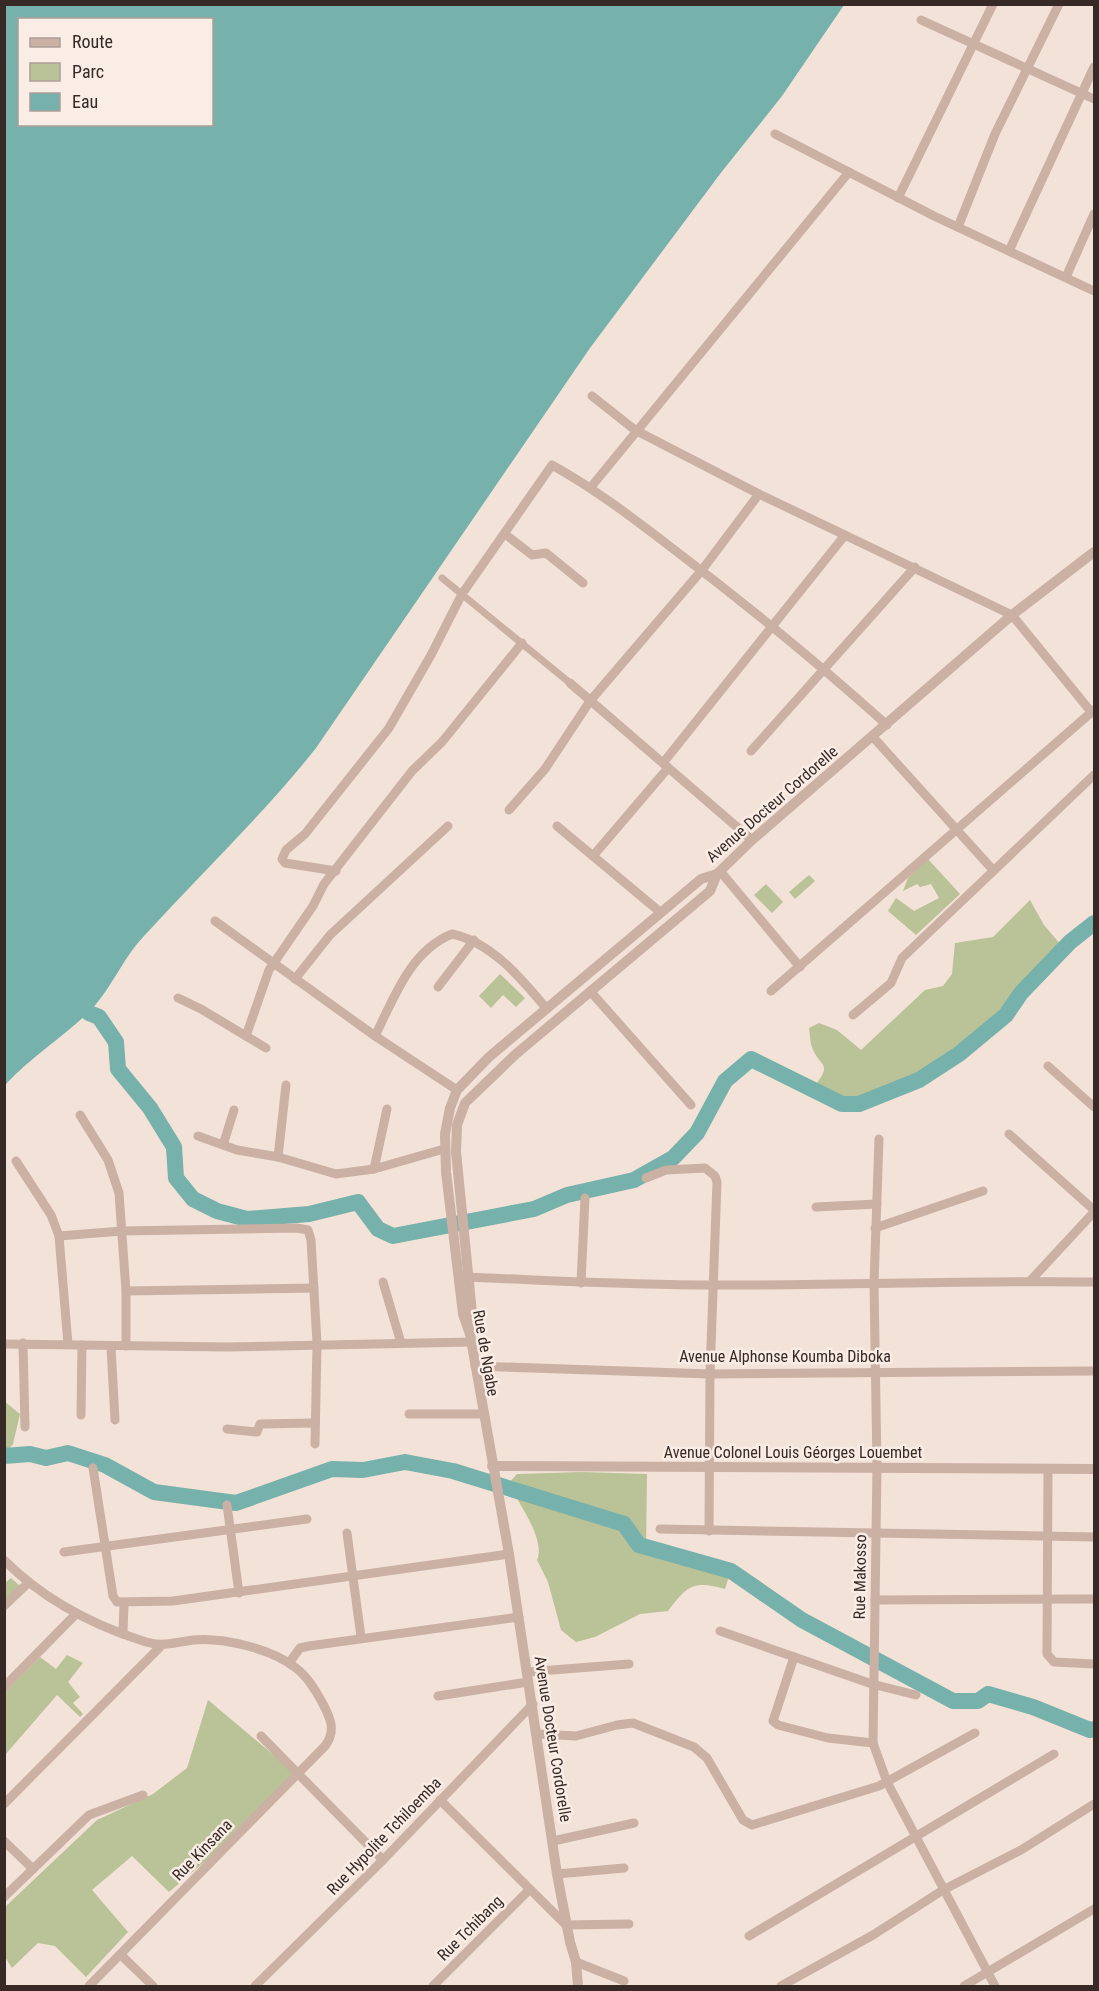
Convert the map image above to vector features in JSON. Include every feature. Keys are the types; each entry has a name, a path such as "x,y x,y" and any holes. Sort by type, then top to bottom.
{"street":[{"path":"898,198 993,4"},
{"path":"958,227 990,145 1059,4"},
{"path":"921,20 1095,99"},
{"path":"1009,251 1095,67"},
{"path":"775,134 898,198 1095,291"},
{"path":"591,487 635,430 849,172"},
{"path":"1066,277 1095,214"},
{"path":"592,396 635,430 759,494 1012,615 1093,712 771,991"},
{"path":"336,870 285,863 282,859 283,854 305,834 389,728 431,655 462,594 552,465 591,487 702,570 824,669 887,725"},
{"path":"509,810 545,769 590,701 702,570 759,494"},
{"path":"505,534 532,555 546,553 584,583"},
{"path":"593,856 845,535"},
{"name":"Avenue Docteur Cordorelle","path":"456,1213 444,1149 447,1120 457,1090 489,1057 660,912 701,879 719,873 752,840 1012,615 1095,552"},
{"path":"752,751 915,567"},
{"path":"442,578 570,683 752,840"},
{"path":"246,1036 266,977 313,906 324,884 412,771 442,742 522,643"},
{"path":"873,736 993,870"},
{"path":"853,1015 891,983 902,958 1095,775"},
{"path":"295,979 330,935 448,826"},
{"path":"557,826 660,912"},
{"path":"456,1213 455,1138 465,1103 499,1069 710,891 719,873 800,967"},
{"path":"214,921 375,1036 457,1090"},
{"path":"375,1036 394,997 418,957 440,939 452,934 474,940 523,981 546,1008"},
{"path":"438,987 474,940"},
{"path":"590,991 691,1105"},
{"path":"178,999 201,1009 266,1048"},
{"path":"1048,1066 1095,1107"},
{"path":"278,1157 286,1085"},
{"path":"374,1169 387,1109"},
{"path":"223,1145 234,1110"},
{"path":"80,1115 108,1160 119,1193 126,1291 126,1346"},
{"path":"1009,1134 1095,1211 1031,1280"},
{"path":"198,1137 336,1174 374,1169 444,1149"},
{"name":"Rue Makosso","path":"879,1139 874,1284 877,1467 872,1684 873,1743 887,1782 995,1986"},
{"path":"16,1161 51,1215 59,1236 68,1344"},
{"path":"646,1178 666,1170 705,1168 715,1176 717,1191 710,1374 709,1531"},
{"path":"875,1228 983,1191"},
{"path":"581,1283 585,1198"},
{"path":"816,1207 877,1204"},
{"name":"Rue de Ngabe","path":"456,1213 470,1338 497,1497"},
{"path":"59,1236 122,1231 303,1228 308,1230 311,1240 317,1343 315,1444"},
{"path":"463,1277 713,1286 1031,1280 1095,1282"},
{"path":"383,1282 401,1343"},
{"path":"126,1291 314,1288"},
{"path":"4,1344 226,1347 317,1343 401,1343 470,1338"},
{"path":"23,1344 25,1427"},
{"path":"81,1415 82,1345"},
{"path":"111,1347 115,1420"},
{"name":"Avenue Alphonse Koumba Diboka","path":"475,1366 710,1374 1095,1371"},
{"path":"410,1414 482,1414"},
{"path":"227,1429 257,1432 260,1424 314,1423"},
{"name":"Avenue Colonel Louis Géorges Louembet","path":"493,1470 709,1466 1095,1469"},
{"path":"93,1468 113,1596 117,1602 124,1604 239,1593 351,1574 509,1554"},
{"path":"1048,1469 1049,1659 1054,1662 1095,1664"},
{"name":"Avenue Docteur Cordorelle","path":"497,1497 509,1554 557,1874 566,1925 576,1962 578,1986"},
{"path":"227,1505 239,1593"},
{"path":"64,1551 231,1527 307,1519"},
{"path":"660,1529 1047,1538 1095,1537"},
{"path":"347,1533 361,1637"},
{"path":"4,1560 27,1584 75,1614 123,1634 160,1647 194,1640 229,1641 289,1663 300,1648 361,1637 519,1617"},
{"path":"4,1606 27,1584"},
{"path":"875,1600 1095,1599"},
{"path":"123,1634 124,1604"},
{"path":"4,1687 75,1614"},
{"path":"720,1631 872,1684 916,1695"},
{"path":"4,1804 160,1647"},
{"path":"794,1658 773,1721 778,1725 828,1738 873,1743"},
{"name":"Rue Kinsana","path":"89,1986 325,1746 333,1732 332,1723 317,1693 298,1669 289,1663"},
{"path":"438,1696 528,1677 629,1664"},
{"name":"Rue Hypolite Tchiloemba","path":"255,1986 383,1860 533,1704"},
{"path":"537,1734 576,1736 633,1723 694,1747 707,1758 743,1820 752,1825 887,1782 975,1733"},
{"path":"261,1736 383,1860"},
{"path":"749,1936 1054,1754"},
{"path":"4,1897 89,1815 143,1796"},
{"path":"440,1800 566,1925 629,1924"},
{"path":"781,1986 873,1935 943,1890 1021,1850 1095,1804"},
{"path":"553,1841 634,1823"},
{"path":"4,1841 33,1869"},
{"path":"557,1874 624,1868"},
{"name":"Rue Tchibang","path":"433,1986 529,1890"},
{"path":"964,1986 1095,1909"},
{"path":"121,1955 153,1986"},
{"path":"576,1962 624,1981"}],"green space":[{"path":"928,859 960,894 916,935 888,911 896,898 914,911 939,898 931,884 920,887 917,884 903,891 908,878"},
{"path":"809,875 815,881 795,899 789,892"},
{"path":"766,884 783,902 772,913 754,895"},
{"path":"1030,900 1044,925 1061,945 985,1028 932,1067 852,1100 823,1091 816,1084 824,1068 812,1047 809,1028 819,1023 837,1030 861,1050 925,990 943,986 952,974 955,943 993,937"},
{"path":"500,974 525,998 516,1007 503,995 491,1008 479,996"},
{"path":"4,1401 20,1414 13,1444 5,1454"},
{"path":"581,1472 647,1474 646,1551 693,1561 729,1576 725,1589 705,1585 692,1587 680,1596 668,1611 640,1614 595,1637 576,1642 561,1630 548,1582 537,1560 538,1542 524,1510 508,1484 517,1474"},
{"path":"11,1578 20,1586 5,1603 5,1583"},
{"path":"67,1655 83,1663 68,1682 80,1697 73,1703 83,1714 80,1717 57,1695 5,1755 5,1692 40,1657 56,1669"},
{"path":"208,1700 295,1773 234,1837 169,1892 132,1856 92,1890 128,1932 86,1977 55,1946 38,1943 12,1968 5,1957 5,1907 97,1820 153,1794 187,1768"}],"water":[{"path":"5,4 844,5 782,96 720,174 590,348 316,748 296,773 136,945 103,996 87,1014 5,1085"}],"waterway":[{"path":"89,1013 99,1017 116,1042 118,1069 150,1108 174,1147 176,1178 193,1199 217,1211 247,1219 309,1214 358,1202 378,1229 393,1236 534,1209 567,1195 634,1180 673,1158 697,1133 725,1081 751,1059 842,1104 859,1104 919,1080 959,1054 1006,1015 1021,993 1070,942 1094,923"},
{"path":"4,1456 30,1454 46,1458 68,1453 105,1465 154,1492 236,1503 332,1469 363,1470 405,1462 453,1471 624,1524 639,1545 731,1571 802,1620 953,1701 978,1701 988,1694 1033,1707 1090,1730 1094,1729"},
{"path":"1090,1730 1094,1731"}]}
